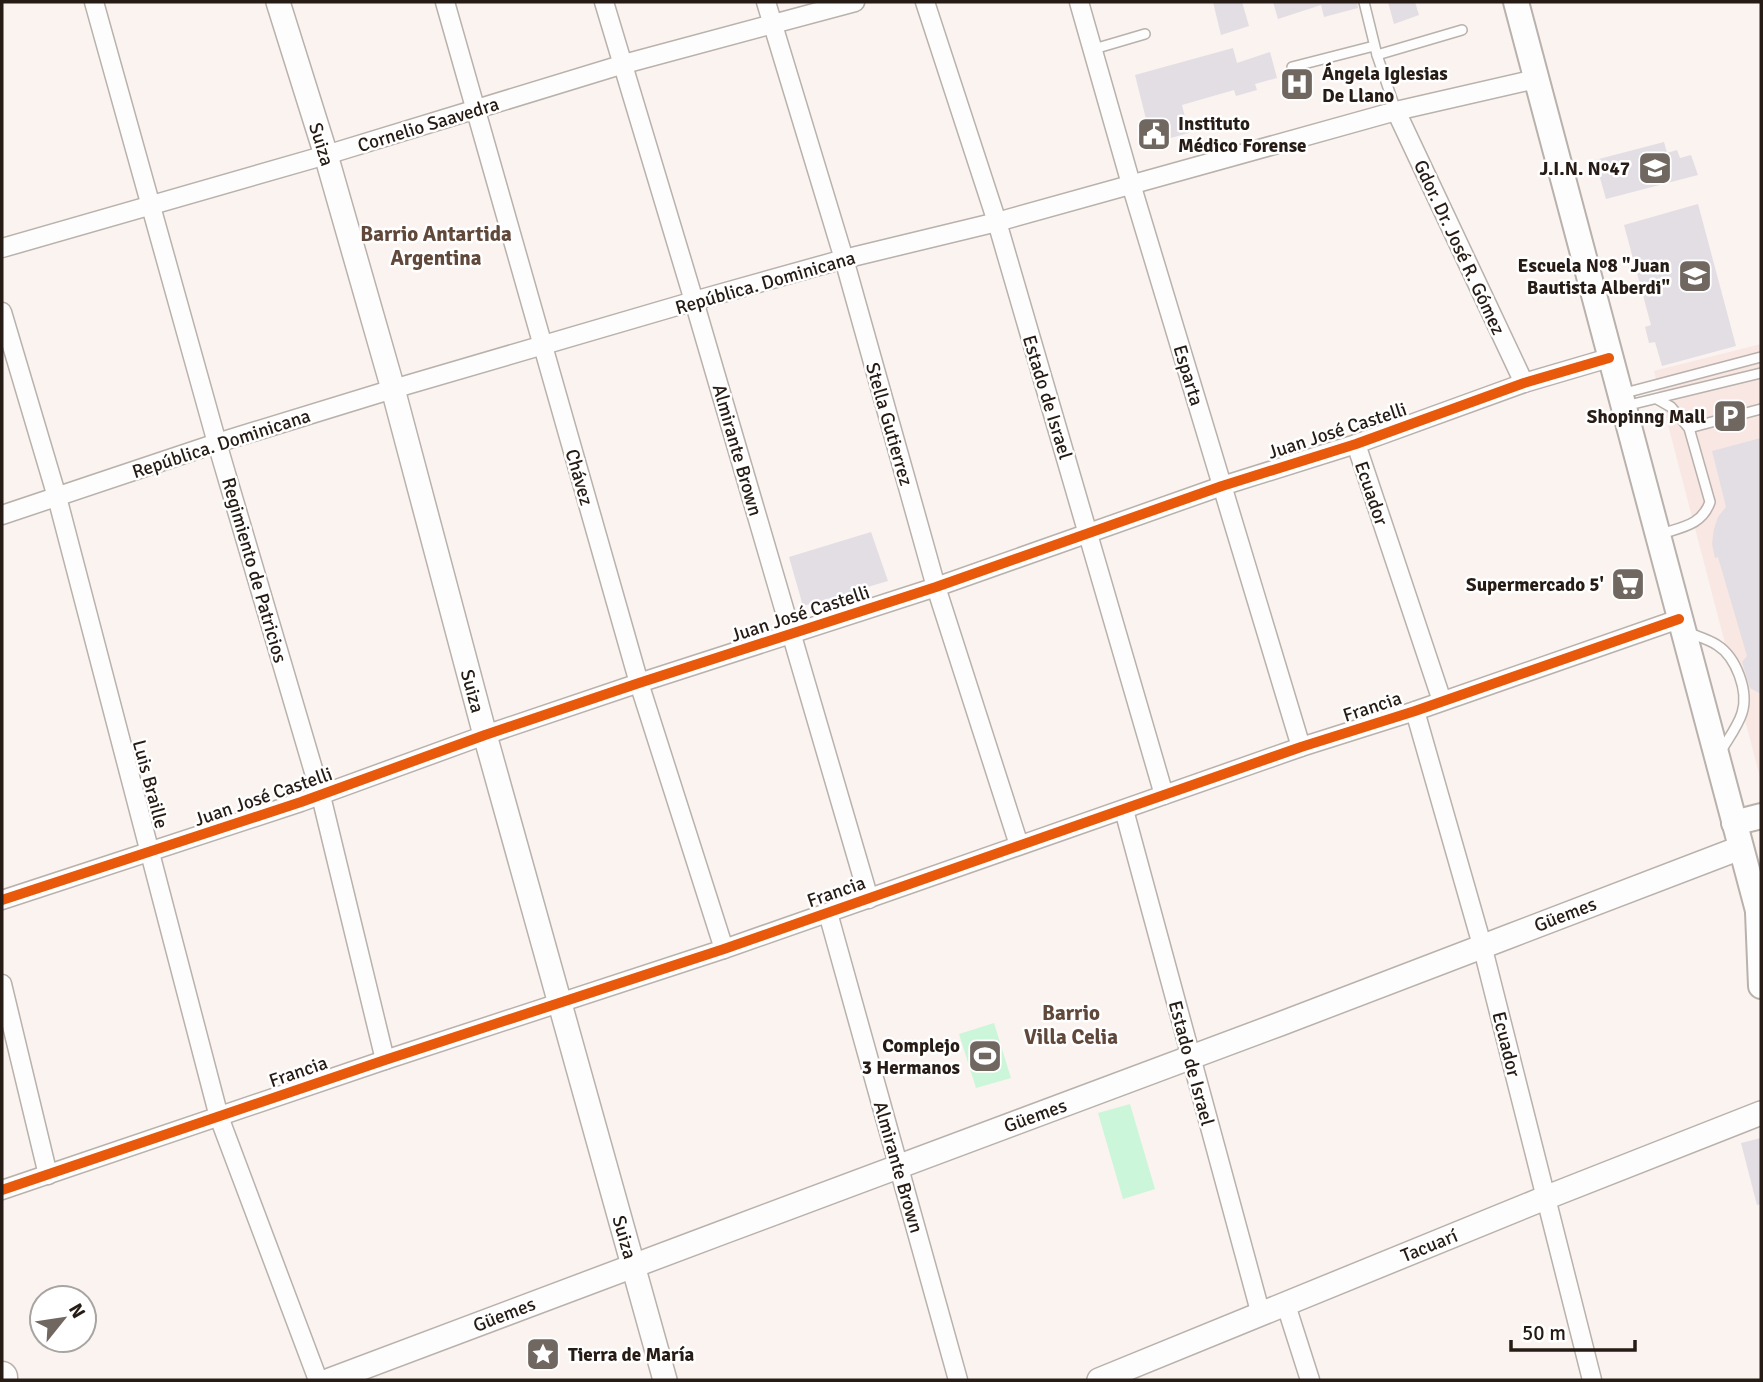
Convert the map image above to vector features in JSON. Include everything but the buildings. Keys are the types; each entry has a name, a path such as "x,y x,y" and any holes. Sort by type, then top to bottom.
{"main road":[{"path":"1516,2 1716,759 1734,823 1748,856 1759,917 1761,986"},
{"path":"1734,823 1761,817"}],"street":[{"name":"Regimiento de Patricios","path":"94,2 217,443 321,796 385,1060"},
{"name":"Suiza","path":"278,2 326,155 393,389 485,735 665,1380"},
{"name":"Chávez","path":"445,2 478,110 639,683 724,949"},
{"name":"Almirante Brown","path":"604,2 869,899"},
{"name":"Stella Gutierrez","path":"766,2 844,259 936,587 1019,845"},
{"name":"Cornelio Saavedra","path":"2,248 326,155 624,64 855,2"},
{"name":"Estado de Israel","path":"925,2 997,222 1164,795"},
{"name":"Esparta","path":"1079,2 1131,184 1301,747"},
{"name":"República. Dominicana","path":"2,514 217,443 694,301 844,259 997,222 1396,111 1536,79"},
{"name":"Gdor. Dr. José R. Gómez","path":"1396,111 1524,383"},
{"name":"Luis Braille","path":"2,312 57,497 219,1117 318,1380"},
{"name":"Juan José Castelli","path":"2,900 321,796 485,735 936,587 1222,486 1356,444 1524,383 1609,358"},
{"name":"Ecuador","path":"1356,444 1442,701"},
{"name":"Francia","path":"2,1190 561,1001 724,949 1301,747 1680,624"},
{"name":"Ecuador","path":"1415,711 1482,945 1591,1380"},
{"name":"Estado de Israel","path":"1124,810 1261,1315"},
{"name":"Güemes","path":"330,1380 1191,1058 1482,945 1748,856"},
{"name":"Almirante Brown","path":"828,913 958,1380"},
{"path":"2,984 48,1175"},
{"name":"Tacuarí","path":"1113,1377 1545,1198 1761,1113"},
{"path":"1286,1305 1310,1380"}],"lane":[{"path":"1364,2 1376,51 1396,111"},
{"path":"1292,67 1376,51 1462,30"},
{"path":"1094,49 1144,34"},
{"path":"1621,400 1761,357"},
{"path":"1621,400 1657,399 1761,373"},
{"path":"1657,399 1671,407 1689,428 1710,502 1700,521 1657,535"},
{"path":"1689,428 1761,409"},
{"path":"1680,624 1727,653 1735,664 1741,684 1745,703 1742,716 1716,759"}],"shaded area":[{"path":"1761,344 1761,781 1654,371"}],"green space":[{"name":"Complejo 3 Hermanos","path":"994,1023 1011,1078 976,1088 959,1034"},
{"path":"1130,1104 1155,1189 1123,1199 1098,1113"}],"cycle path":[{"path":"2,900 301,802 639,683 936,587 1222,486 1356,444 1524,383 1609,358"},
{"path":"2,1190 724,949 1301,747 1415,711 1679,619"}],"place":[{"name":"Ángela Iglesias De Llano","path":"1297,84"},
{"name":"Instituto Médico Forense","path":"1154,134"},
{"name":"J.I.N. Nº47","path":"1655,168"},
{"name":"Escuela Nº8 \"Juan Bautista Alberdi\"","path":"1695,276"},
{"name":"Shopinng Mall","path":"1730,416"},
{"name":"Supermercado 5'","path":"1628,584"},
{"name":"Complejo 3 Hermanos","path":"985,1056"},
{"name":"Tierra de María","path":"543,1354"}],"district":[{"name":"Barrio Antartida Argentina","path":"436,246"},
{"name":"Barrio Villa Celia","path":"1071,1025"}]}
